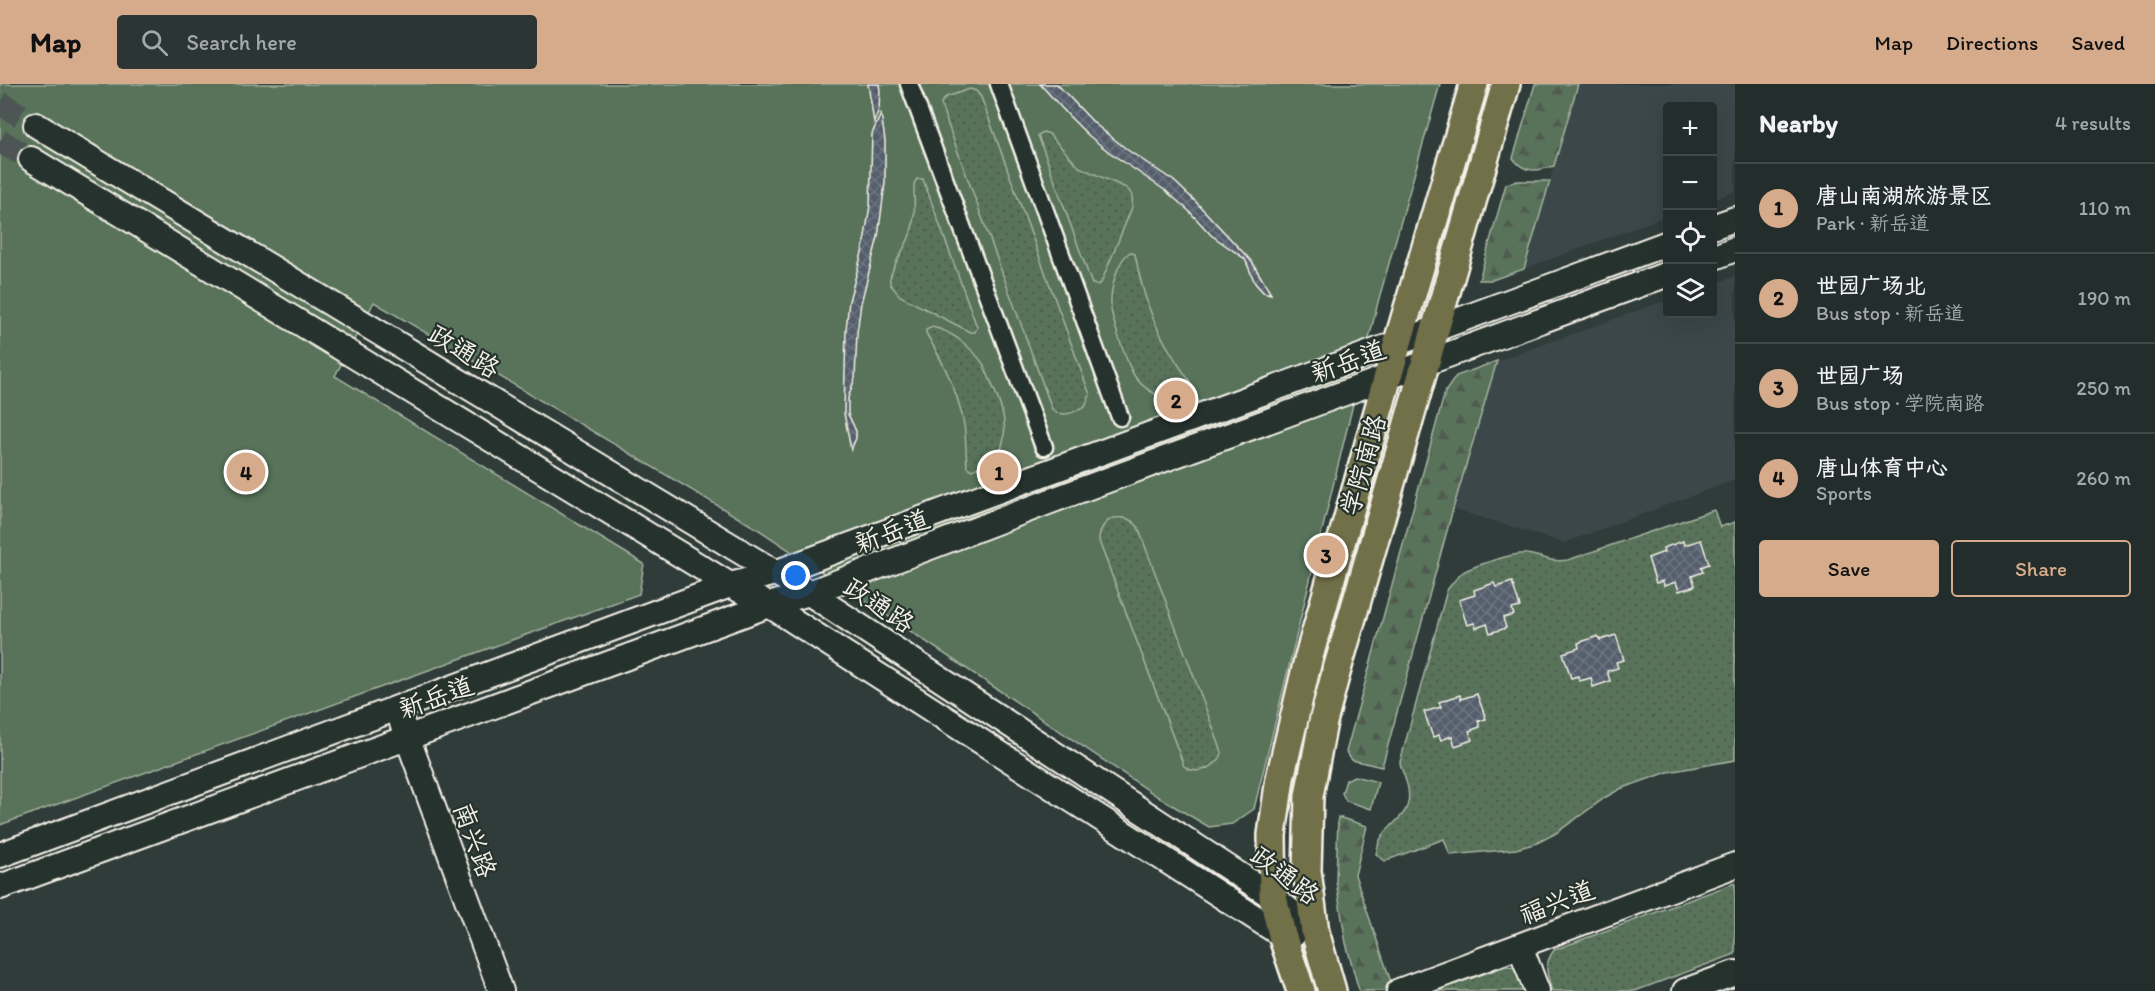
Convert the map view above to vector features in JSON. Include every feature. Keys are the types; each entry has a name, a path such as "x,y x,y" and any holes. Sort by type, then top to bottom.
{"main road":[{"name":"学院南路","path":"1301,991 1282,935 1274,897 1272,835 1280,778 1308,660 1473,84"},
{"name":"学院南路","path":"1332,991 1315,932 1307,872 1309,796 1323,722 1506,84"},
{"name":"政通路","path":"36,125 809,593 1274,897 1315,932"},
{"name":"政通路","path":"31,159 730,585 769,605 1282,935 1315,932"},
{"path":"1717,226 1735,219"},
{"name":"新岳道","path":"0,855 730,585 775,573 1663,245"},
{"path":"1717,256 1735,249"},
{"name":"新岳道","path":"0,887 769,605 809,593 1388,376 1663,276"},
{"path":"387,375 399,345"},
{"name":"南兴路","path":"397,708 501,991"},
{"name":"福兴道","path":"1399,991 1735,866"},
{"path":"1520,946 1537,991"},
{"path":"1685,991 1735,973"}],"street":[{"path":"909,84 1044,447"},
{"path":"999,84 1120,417"}],"shaded area":[{"path":"1578,84 1735,84 1735,191 1717,198 1717,102 1663,102 1663,217 1524,269"},
{"path":"1735,276 1735,480 1564,543 1453,509 1497,361 1663,301 1663,318 1717,318 1717,283"}],"green space":[{"path":"0,84 1440,84 1378,302 1254,809 1232,824 1209,827 1160,798 759,530 374,302 335,376 644,564 639,594 0,825"},
{"path":"1535,84 1578,84 1554,166 1532,170 1522,167 1513,158"},
{"path":"970,89 976,91 981,97 1090,395 1085,407 1072,412 1060,414 1052,409 943,111 941,103 946,97"},
{"path":"1043,132 1049,134 1079,167 1126,188 1132,195 1131,210 1101,283 1097,285 1092,284 1038,135"},
{"path":"917,179 923,179 977,327 975,332 970,332 900,296 890,284 892,272 913,226 914,184"},
{"path":"1517,181 1550,181 1524,269 1492,280 1479,280 1506,184"},
{"path":"1130,252 1135,254 1143,291 1155,322 1170,352 1191,383 1190,388 1173,395 1155,394 1136,378 1125,356 1114,323 1111,308 1113,285 1121,263"},
{"path":"932,327 947,332 968,347 984,365 999,400 1004,434 997,459 972,470 967,467 964,425 958,400 944,366 926,333 926,330"},
{"path":"1497,361 1453,509 1382,767 1352,760 1346,752 1445,392 1456,376"},
{"path":"1714,510 1720,527 1735,522 1735,760 1668,772 1620,789 1556,833 1537,843 1516,849 1450,855 1444,839 1385,861 1376,854 1384,833 1400,818 1407,806 1408,789 1400,762 1447,590 1459,576 1485,563 1521,554 1556,561 1568,560"},
{"path":"1113,518 1127,519 1138,527 1222,752 1217,762 1206,769 1194,771 1184,766 1099,541 1102,527"},
{"path":"1354,776 1378,782 1371,809 1346,801 1342,793 1346,780"},
{"path":"1338,817 1367,826 1355,875 1394,991 1360,991 1358,987 1346,943 1336,881"},
{"path":"1735,883 1735,954 1635,991 1552,991 1547,965 1554,950"},
{"path":"1506,966 1515,967 1525,991 1434,991"}],"building":[{"path":"868,84 879,84 879,109 874,122"},
{"path":"1040,84 1057,84 1095,124 1129,151 1174,181 1195,201 1252,262 1271,294 1263,292 1255,283 1245,259 1211,235 1166,191 1088,135"},
{"path":"881,114 885,140 885,183 878,237 861,303 855,378 848,398 848,414 856,431 851,450 844,413 846,330 849,301 863,249 870,205 872,134"},
{"path":"1701,540 1709,564 1701,567 1703,572 1692,576 1695,586 1679,591 1676,582 1664,586 1663,581 1656,583 1648,558 1664,552 1663,548 1683,541 1684,545"},
{"path":"1512,582 1520,607 1512,609 1514,615 1503,618 1506,628 1490,633 1487,624 1476,628 1474,623 1467,625 1459,600 1475,595 1474,590 1494,583 1496,587"},
{"path":"1616,635 1624,660 1616,662 1618,668 1607,671 1610,681 1593,687 1591,678 1579,681 1578,676 1571,678 1563,653 1579,648 1578,643 1598,636 1600,640"},
{"path":"1477,694 1486,719 1478,721 1480,727 1469,731 1472,740 1455,746 1452,736 1441,740 1439,735 1433,737 1424,712 1441,707 1439,702 1460,695 1461,699"}],"tunnel":[{"path":"0,103 36,125"},
{"path":"0,141 31,159"}],"place":[{"name":"世园广场北","path":"1176,400"},
{"name":"唐山体育中心","path":"246,472"},
{"name":"唐山南湖旅游景区","path":"999,472"},
{"name":"世园广场","path":"1326,555"}]}
